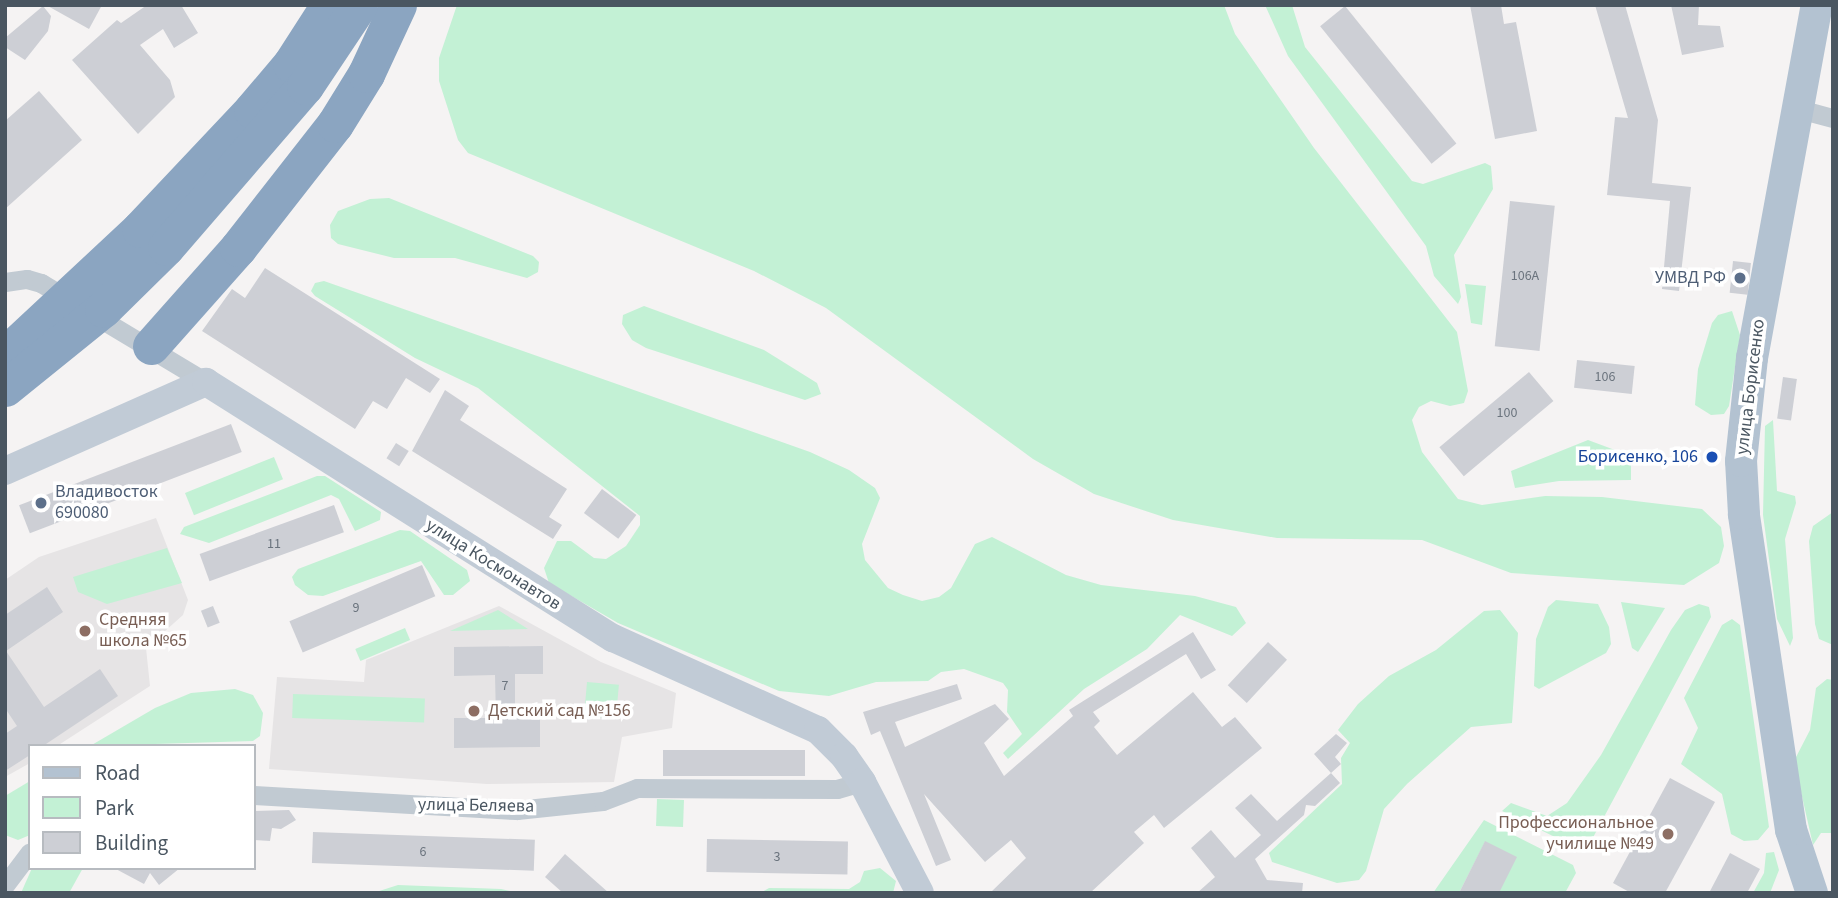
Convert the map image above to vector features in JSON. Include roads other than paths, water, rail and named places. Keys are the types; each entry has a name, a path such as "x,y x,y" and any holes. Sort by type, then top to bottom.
{"highway":[{"path":"153,238 291,64 329,5"},
{"path":"5,388 24,352 153,238 305,86 359,5"},
{"path":"151,346 237,248 335,124 366,74 398,5"}],"main road":[{"name":"улица Борисенко","path":"1812,893 1791,830 1744,514 1741,461 1752,358 1800,109 1817,5"},
{"path":"5,471 206,383"},
{"name":"улица Космонавтов","path":"206,383 613,638 818,730 844,756 862,782 920,893"}],"street":[{"path":"1800,109 1833,118"},
{"path":"5,282 27,279 41,283 151,346 206,383"},
{"name":"улица Беляева","path":"256,795 517,810 603,801 637,788 838,789 862,782"},
{"path":"5,885 28,855"}],"place":[{"name":"УМВД РФ","path":"1740,278"},
{"name":"Борисенко, 106","path":"1712,457"},
{"name":"Владивосток 690080","path":"41,503"},
{"name":"Средняя школа №65","path":"85,631"},
{"name":"Детский сад №156","path":"474,711"},
{"name":"Профессиональное училище №49","path":"1668,834"}]}
